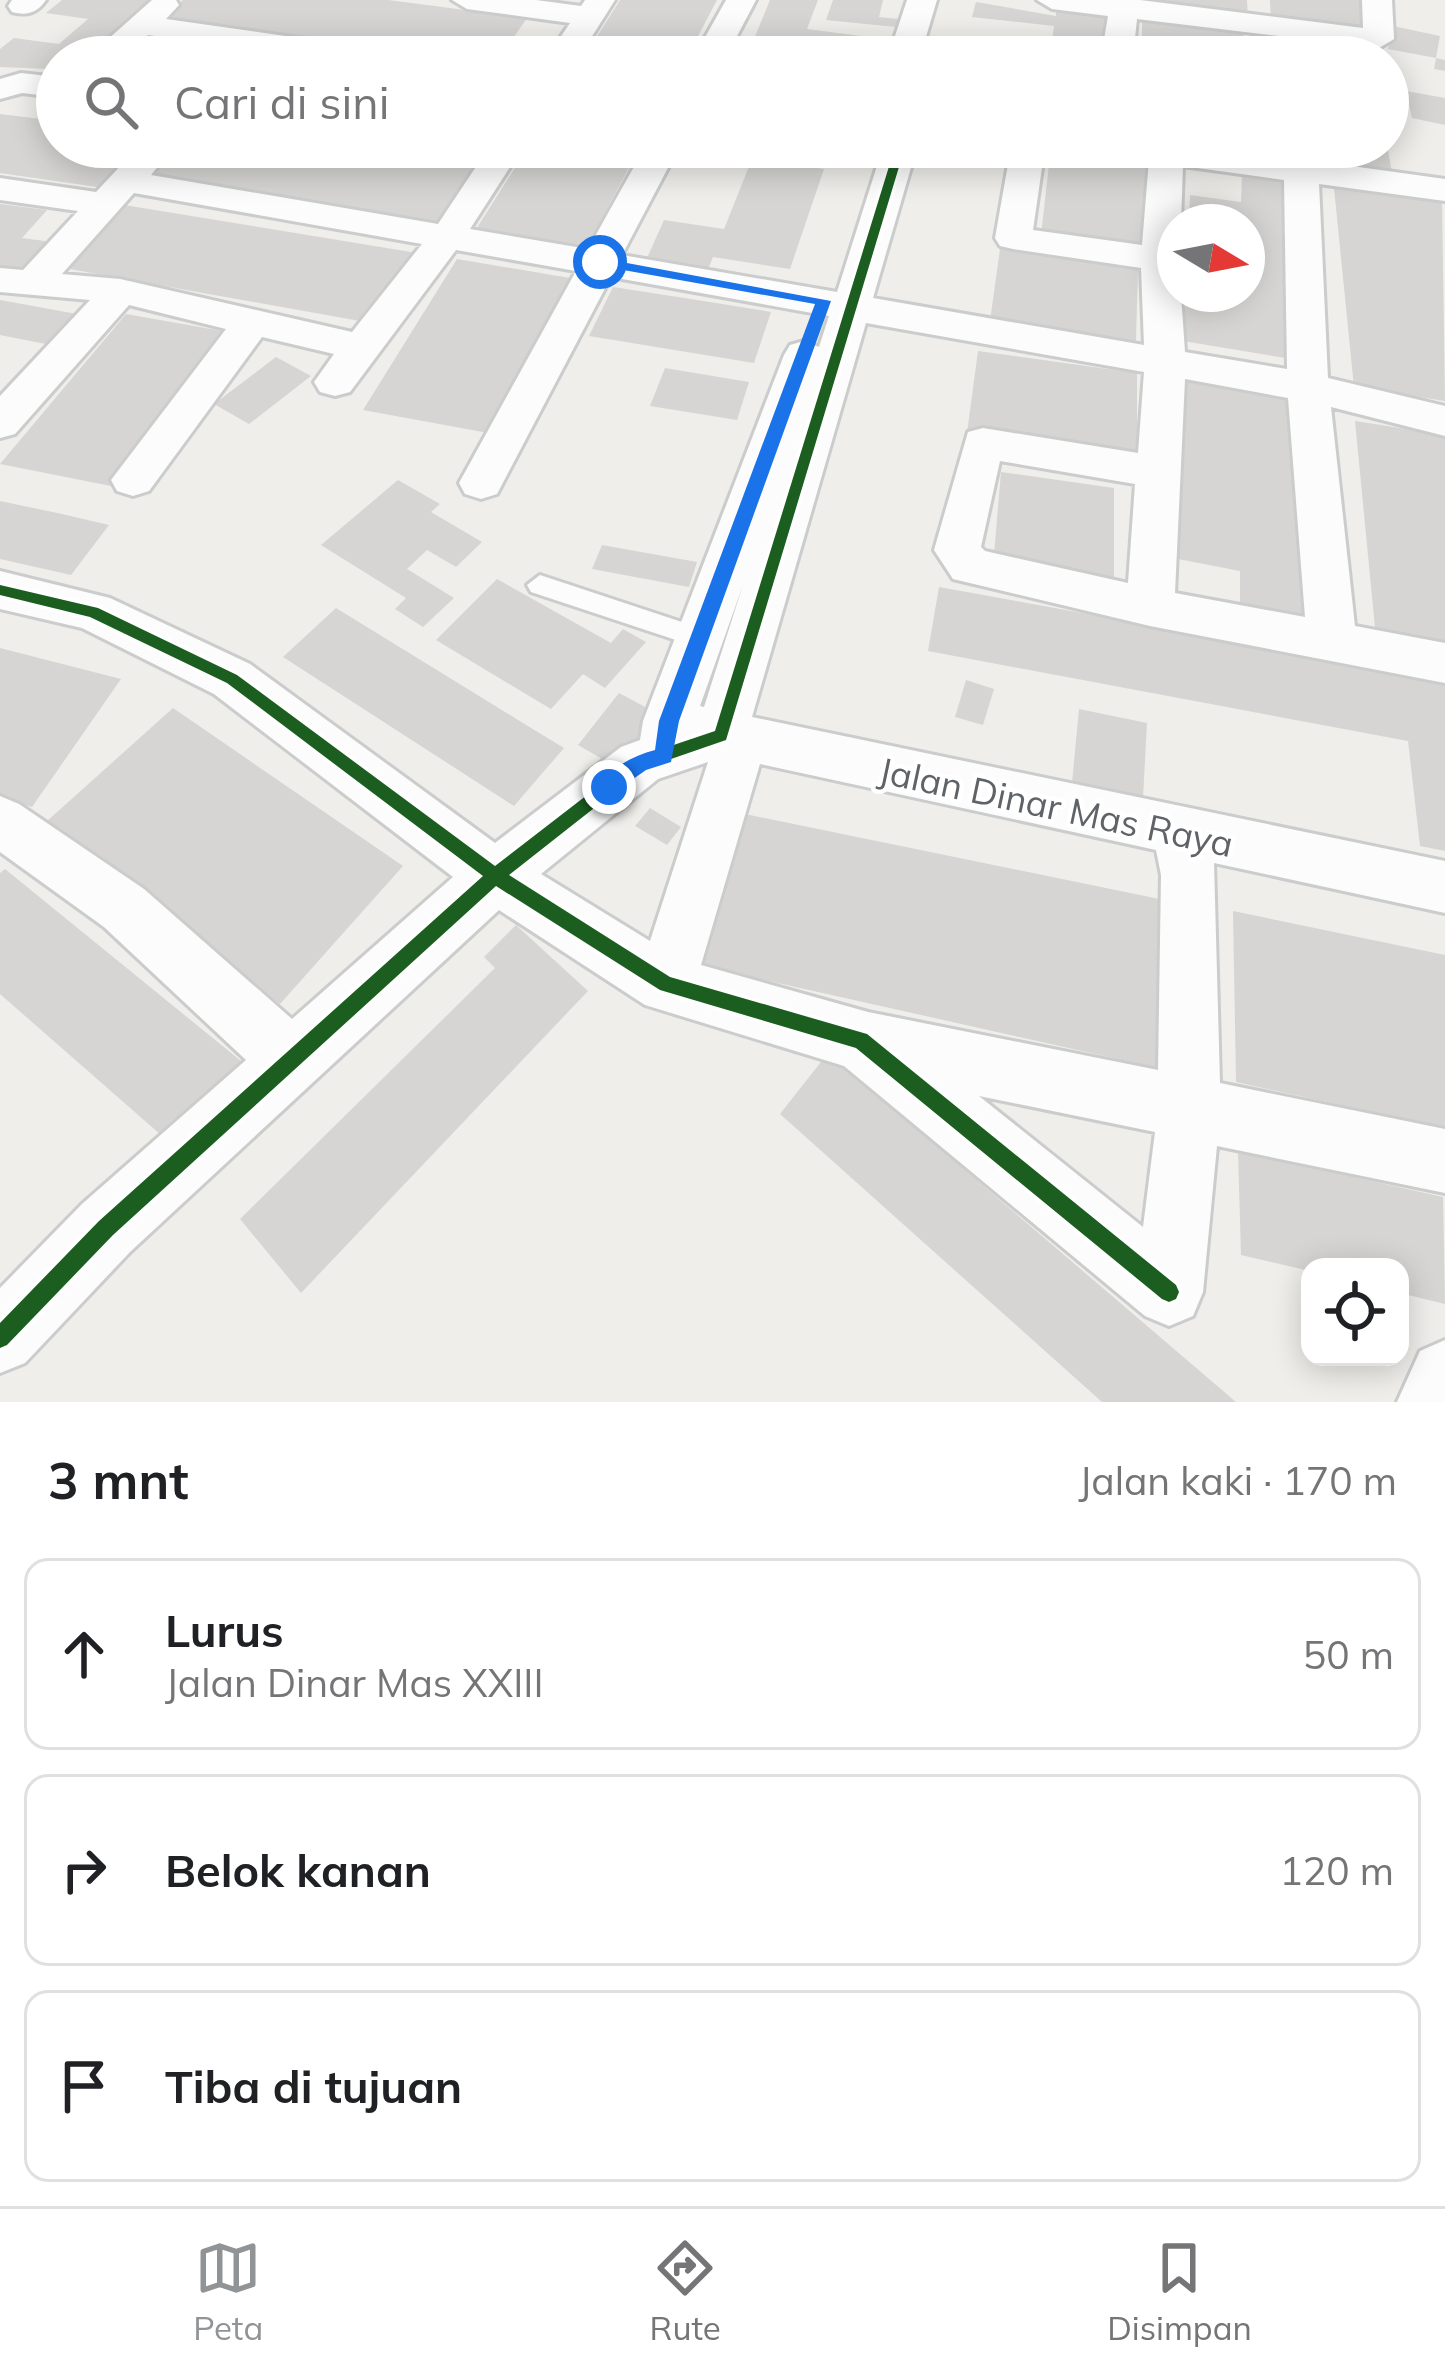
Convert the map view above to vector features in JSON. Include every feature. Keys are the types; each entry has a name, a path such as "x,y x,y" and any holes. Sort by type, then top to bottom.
{"street":[{"path":"130,36 169,0"},
{"path":"466,0 595,8 577,36"},
{"path":"721,36 741,0"},
{"path":"911,36 922,0"},
{"path":"933,36 944,0"},
{"path":"1052,0 1253,12 1366,36"},
{"path":"1377,0 1380,36"},
{"path":"1120,36 1124,5"},
{"path":"142,26 216,36"},
{"path":"0,89 36,85"},
{"path":"16,282 138,168"},
{"path":"335,382 449,234 492,168"},
{"path":"481,484 651,168"},
{"path":"666,984 731,738 869,168"},
{"path":"0,1338 106,1228 289,1058 495,876 666,738 700,638 892,168"},
{"path":"1025,168 1013,238 1157,259"},
{"path":"1164,204 1167,168"},
{"path":"1294,168 1445,190"},
{"path":"1301,169 1307,387 1332,641"},
{"path":"0,188 117,192 449,234 1307,387 1445,422"},
{"path":"16,282 120,291 363,349"},
{"path":"0,423 120,291"},
{"path":"1150,607 1165,362 1163,312"},
{"path":"133,480 252,322"},
{"path":"1158,472 983,443 957,550 970,566 1150,607 1445,662"},
{"path":"0,590 92,612 232,679 495,876 666,984 861,1040 1445,1161"},
{"name":"Jalan Dinar Mas Raya","path":"666,738 731,738 1445,887"},
{"path":"0,821 124,908 289,1058"},
{"path":"861,1040 1169,1292 1189,1110 1189,875 1180,833"},
{"path":"1433,1402 1445,1376"}],"lane":[{"path":"540,585 700,638"}],"building":[{"path":"62,0 159,0 120,36 68,36 88,19 46,13"},
{"path":"183,0 388,0 527,18 515,36 296,36 163,18"},
{"path":"620,0 717,0 698,36 597,36"},
{"path":"770,0 818,0 807,29 861,36 755,36"},
{"path":"833,0 883,0 879,17 898,19 896,27 826,20"},
{"path":"1146,0 1247,0 1248,20 1146,8"},
{"path":"1270,0 1368,0 1374,34 1271,22"},
{"path":"976,2 1056,16 1056,10 1109,15 1108,36 1053,36 1054,26 972,17"},
{"path":"1142,22 1243,32 1243,36 1142,36"},
{"path":"1393,26 1440,36 1436,58 1409,53 1409,36 1391,36"},
{"path":"14,38 36,41 36,68 0,67 0,49"},
{"path":"1436,58 1445,60 1445,71 1434,69"},
{"path":"1409,92 1445,98 1445,125 1412,118"},
{"path":"0,114 36,118 36,168 130,168 111,189 0,173"},
{"path":"158,168 476,168 440,224 148,179"},
{"path":"515,168 629,168 584,252 473,234"},
{"path":"748,168 824,169 790,269 713,257 705,277 643,267 664,220 724,229"},
{"path":"1049,168 1149,168 1147,250 1041,235"},
{"path":"1320,168 1391,168 1393,177"},
{"path":"1242,174 1296,182 1303,361 1183,341 1185,312 1265,312 1265,204 1190,204 1190,195 1241,202"},
{"path":"1334,188 1442,202 1445,401 1354,387"},
{"path":"0,204 47,210 22,238 60,243 31,276 0,271"},
{"path":"124,205 417,253 371,323 64,268"},
{"path":"1000,249 1138,268 1136,341 990,321"},
{"path":"457,259 570,278 488,433 363,410"},
{"path":"613,287 771,312 754,363 589,336"},
{"path":"0,300 88,316 61,347 0,335"},
{"path":"126,314 228,332 111,486 0,464"},
{"path":"978,351 1137,373 1137,458 967,433"},
{"path":"276,357 311,376 249,424 214,404"},
{"path":"665,368 749,382 737,420 650,406"},
{"path":"1182,380 1305,401 1314,630 1257,619 1257,606 1240,603 1240,571 1173,558"},
{"path":"1355,421 1445,435 1445,651 1376,638"},
{"path":"1001,472 1114,488 1114,584 993,566"},
{"path":"398,480 440,504 431,512 482,542 456,567 427,550 407,569 454,598 423,627 395,609 406,598 321,545"},
{"path":"0,501 109,525 71,575 0,559"},
{"path":"602,545 697,562 689,587 592,569"},
{"path":"497,579 611,643 623,629 646,642 605,688 583,674 551,709 436,640"},
{"path":"939,587 1445,679 1445,851 1420,846 1408,741 928,651"},
{"path":"336,608 564,748 514,806 283,657"},
{"path":"0,648 121,679 32,807 0,799"},
{"path":"966,680 994,689 983,725 955,717"},
{"path":"619,693 662,716 637,748 625,742 609,763 578,745"},
{"path":"173,708 403,866 280,1004 46,822"},
{"path":"1079,709 1147,723 1143,798 1072,783"},
{"path":"650,808 681,827 667,845 635,826"},
{"path":"740,813 1169,901 1167,1070 702,966"},
{"path":"5,869 241,1061 169,1142 0,994 0,873"},
{"path":"1233,911 1445,955 1445,1128 1236,1082"},
{"path":"516,925 588,991 301,1293 240,1219 495,968 484,957"},
{"path":"828,1053 1236,1402 1102,1402 780,1114"},
{"path":"1238,1151 1443,1197 1445,1304 1409,1295 1409,1258 1301,1258 1301,1269 1241,1255"}],"cycle path":[{"path":"0,1338 106,1228 495,876 640,763 721,735 894,168"},
{"path":"0,590 93,612 232,679 495,876 666,984 861,1040 1169,1292"}],"route":[{"path":"600,262 824,301 669,721 664,756 640,763 609,787"}]}
